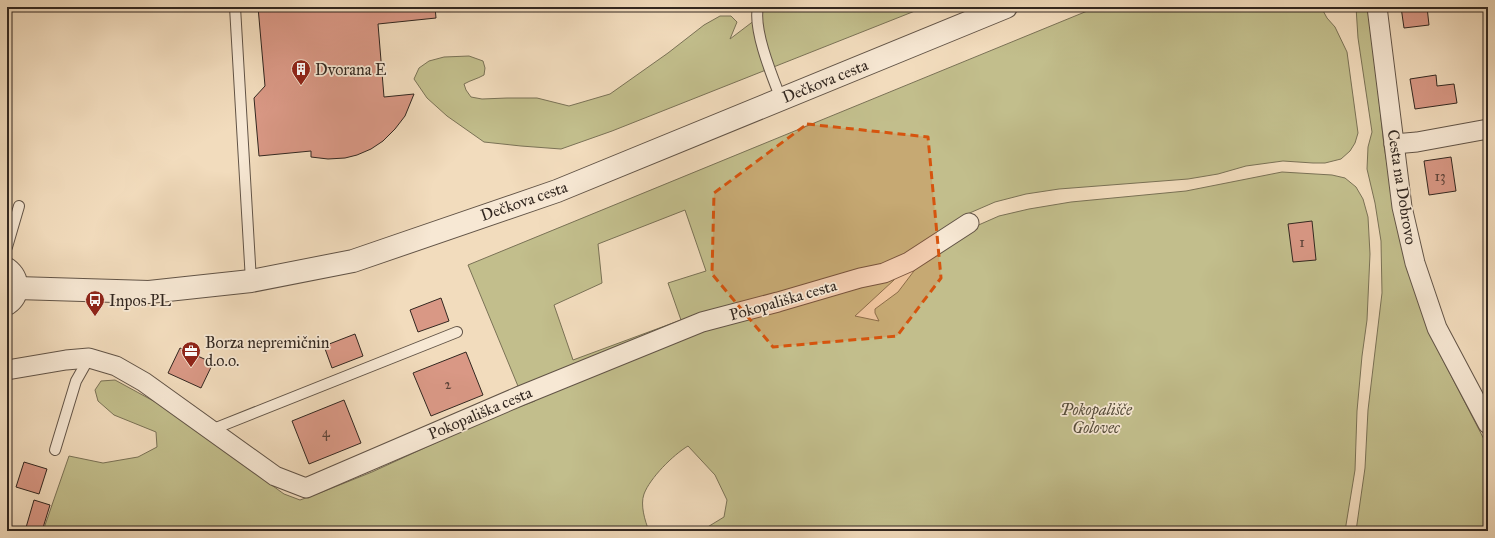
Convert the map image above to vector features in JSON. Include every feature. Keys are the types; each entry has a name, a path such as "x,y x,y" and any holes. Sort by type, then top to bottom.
{"street":[{"name":"Dečkova cesta","path":"12,296 149,292 251,281 353,261 557,191 1006,7"},
{"name":"Cesta na Dobrovo","path":"1377,7 1402,207 1415,263 1437,328 1488,424"},
{"path":"1394,144 1417,142 1488,129"},
{"name":"Pokopališka cesta","path":"7,370 66,360 89,358 116,366 144,382 275,476 306,488 520,396 702,322 884,272 909,262 969,222"},
{"path":"7,269 13,274 16,281 12,296"}],"lane":[{"path":"235,7 251,281"},
{"path":"758,7 757,14 765,56 781,99"},
{"path":"7,247 19,206"},
{"path":"210,430 457,332"},
{"path":"55,450 76,382 89,358"}],"highlighted area":[{"path":"807,124 928,137 941,278 897,336 773,347 712,274 714,193"}],"green space":[{"path":"768,7 925,7 612,131 561,149 484,142 447,116 427,98 414,79 419,68 429,61 444,57 469,56 483,61 485,68 484,75 464,84 471,97 482,99 537,98 569,106 610,94 668,53 704,25 720,16 731,16 737,22 730,39 755,20"},
{"name":"Pokopališče Golovec","path":"1097,7 1321,7 1327,18 1335,27 1347,52 1358,133 1355,143 1350,151 1341,159 1325,163 1283,161 1246,166 1218,174 1188,179 1059,189 1026,194 995,202 965,215 894,277 894,280 855,316 879,321 875,313 875,309 898,292 920,263 974,227 999,216 1071,202 1186,191 1282,172 1332,175 1345,178 1356,187 1363,199 1368,217 1370,254 1367,320 1357,411 1355,470 1345,531 701,531 724,517 727,500 715,475 688,446 663,467 651,481 644,494 643,508 649,531 43,531 69,456 103,463 138,457 157,447 156,432 114,415 98,401 95,390 101,381 115,380 159,404 284,494 300,500 372,472 492,417 535,401 530,388 520,391 468,265","holes":["685,210 706,271 668,283 681,320 573,360 554,305 602,283 598,244"]},
{"path":"1356,7 1369,7 1384,146 1395,210 1429,333 1488,447 1488,531 1356,531 1365,468 1368,410 1382,293 1381,241 1375,203 1367,169 1368,147 1372,132 1358,38"}],"building":[{"name":"Dvorana E","path":"258,7 435,7 436,18 378,24 384,97 414,94 405,116 395,129 383,141 371,149 345,158 328,159 311,157 311,151 259,156 254,98 265,86"},
{"path":"1401,7 1427,7 1429,25 1404,28"},
{"path":"1436,75 1437,86 1454,84 1457,103 1415,109 1410,79"},
{"path":"1451,157 1456,191 1429,195 1424,161"},
{"path":"1312,221 1316,260 1293,262 1288,224"},
{"path":"441,298 449,321 418,332 410,310"},
{"path":"355,334 363,356 332,368 324,346"},
{"name":"Borza nepremičnin d.o.o.","path":"180,348 213,363 201,388 168,373"},
{"path":"466,352 483,395 431,416 413,373"},
{"path":"344,400 361,443 309,464 292,421"},
{"path":"24,462 47,469 39,494 16,487"},
{"path":"34,500 50,505 42,531 25,531"}],"place":[{"name":"Dvorana E","path":"301,86"},
{"name":"Inpos PL","path":"95,317"},
{"name":"Borza nepremičnin d.o.o.","path":"191,368"}]}
